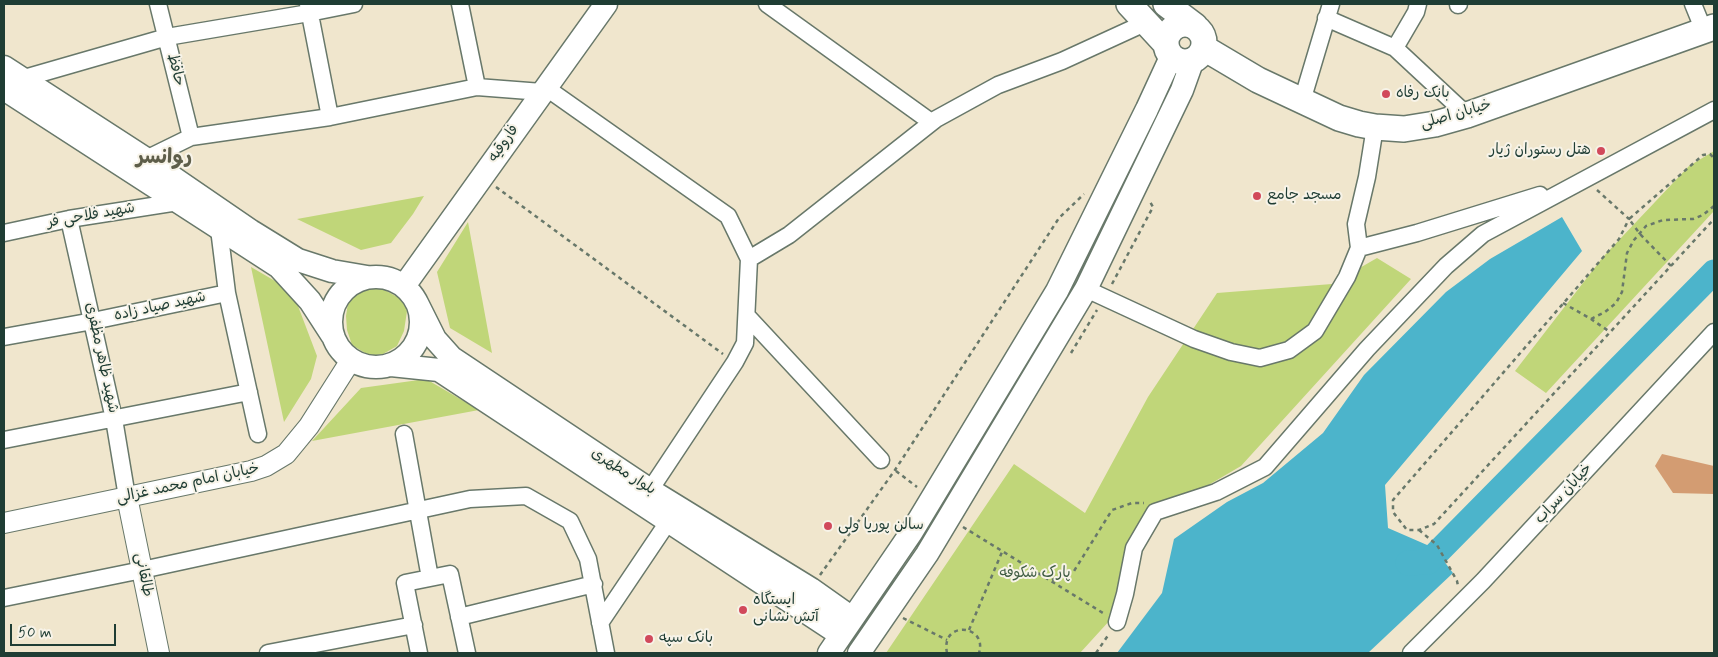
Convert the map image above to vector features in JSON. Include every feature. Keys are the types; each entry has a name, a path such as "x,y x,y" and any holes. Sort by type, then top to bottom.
{"main road":[{"name":"فاروقیه","path":"410,294 482,176 606,4"},
{"path":"1129,4 1146,22 1185,47"},
{"path":"860,653 927,554 1086,289 1182,90 1185,47 1166,4"},
{"name":"خیابان اصلی","path":"1185,47 1338,118 1375,127 1404,129 1435,124 1467,115 1600,66 1709,29"},
{"path":"841,635 911,533 1057,291 1147,109 1185,47"},
{"path":"10,78 146,159 251,232 298,260 332,271 386,278 410,294 422,321 418,340 407,355 391,365 370,367 351,360 339,349 310,301 279,267 178,202 10,78"},
{"path":"332,335 330,320 334,305 341,292 353,283 367,277"},
{"name":"بلوار مطهری","path":"410,294 435,339 452,358 650,490 811,589 841,635"},
{"name":"بلوار مطهری","path":"391,365 439,370 841,635"},
{"path":"935,494 958,502"}],"street":[{"name":"حافظ","path":"158,4 191,137"},
{"path":"10,78 167,37 308,8 354,4"},
{"path":"460,4 478,87"},
{"path":"767,4 931,122"},
{"path":"1395,48 1416,12 1418,4"},
{"path":"1693,4 1709,29"},
{"path":"308,8 330,117"},
{"path":"1302,101 1328,11 1395,48 1467,115"},
{"path":"749,259 789,235 931,122 998,85 1062,61 1146,22"},
{"path":"146,159 191,137 330,117 478,87 543,89 728,216 749,259 745,343 650,490"},
{"path":"1117,622 1125,594 1134,548 1155,512 1216,492 1265,467 1367,348 1446,266 1483,234 1714,110"},
{"path":"1086,289 1194,339 1231,352 1260,358 1288,350 1315,331 1347,277 1359,248 1356,224 1367,177 1375,127"},
{"path":"1359,248 1417,233 1579,182"},
{"name":"شهید فلاحی فر","path":"4,233 69,219 178,202"},
{"name":"شهید ظاهر مظفری","path":"69,219 114,419 127,497"},
{"path":"219,229 227,293 258,434"},
{"name":"شهید صیاد زاده","path":"4,337 93,321 227,293"},
{"path":"747,316 881,460"},
{"name":"خیابان سراب","path":"1411,653 1483,581 1714,332"},
{"name":"خیابان امام محمد غزالی","path":"4,523 251,471 266,466 286,454 309,426 351,360"},
{"path":"4,440 249,392"},
{"path":"404,434 430,578"},
{"path":"4,598 470,499 526,496 570,521 588,559 606,653"},
{"name":"طالقانی","path":"127,497 159,653"},
{"path":"600,623 668,522"},
{"path":"419,653 405,583 450,574 467,653"},
{"path":"459,617 594,584"},
{"path":"268,653 414,625"}],"path":[{"path":"1714,152 1703,156 1629,219 1619,239 1393,500 1392,512 1408,530 1420,530 1434,524 1714,220"},
{"path":"1710,154 1714,158"},
{"path":"482,176 734,362"},
{"path":"1579,182 1629,219 1640,234 1671,266"},
{"path":"811,589 895,470 1059,218 1080,196 1094,187 1110,184"},
{"path":"1592,319 1616,303 1622,292 1627,253 1634,240 1646,226 1663,220 1693,219 1704,216 1714,206"},
{"path":"1563,303 1592,319 1610,332"},
{"path":"881,460 935,494"},
{"path":"1052,580 1074,571 1112,510 1132,503 1147,503 1155,512"},
{"path":"963,527 1002,552 1052,580 1117,622 1096,653"},
{"path":"1420,530 1437,545 1458,581"},
{"path":"969,630 1002,552"},
{"path":"888,611 947,640"},
{"path":"947,653 945,646 950,635 958,630 969,630 979,638 981,644 979,653"}],"green space":[{"path":"1714,151 1714,211 1546,393 1515,371 1603,257 1689,166"},
{"path":"424,196 391,243 361,250 297,219"},
{"path":"468,222 492,353 450,328 437,272"},
{"name":"پارک شکوفه","path":"1377,258 1411,279 1241,466 1135,528 1121,608 1080,653 886,653 1014,464 1085,513 1148,397 1217,293 1332,284"},
{"path":"251,267 282,285 298,306 317,356 311,379 284,422"},
{"path":"379,287 403,300 407,311 404,331 397,346 383,354 370,356 352,345 347,330 346,316 348,303 356,291"},
{"path":"426,379 479,410 312,441 361,388"}],"water":[{"path":"1562,217 1582,251 1385,485 1388,528 1434,548 1453,573 1368,653 1117,653 1162,593 1174,539 1227,502 1263,483 1323,433 1364,375 1446,292 1490,259"}],"building":[{"path":"1662,454 1714,466 1714,494 1673,493 1655,466"}],"waterway":[{"path":"1408,563 1428,562 1714,272"}],"place":[{"name":"بانک رفاه","path":"1386,94"},
{"name":"هتل رستوران ژیار","path":"1601,151"},
{"name":"مسجد جامع","path":"1257,196"},
{"name":"سالن پوریا ولی","path":"828,526"},
{"name":"ایستگاه آتش نشانی","path":"743,610"},
{"name":"بانک سپه","path":"649,639"}],"district":[{"name":"روانسر","path":"164,159"}]}
